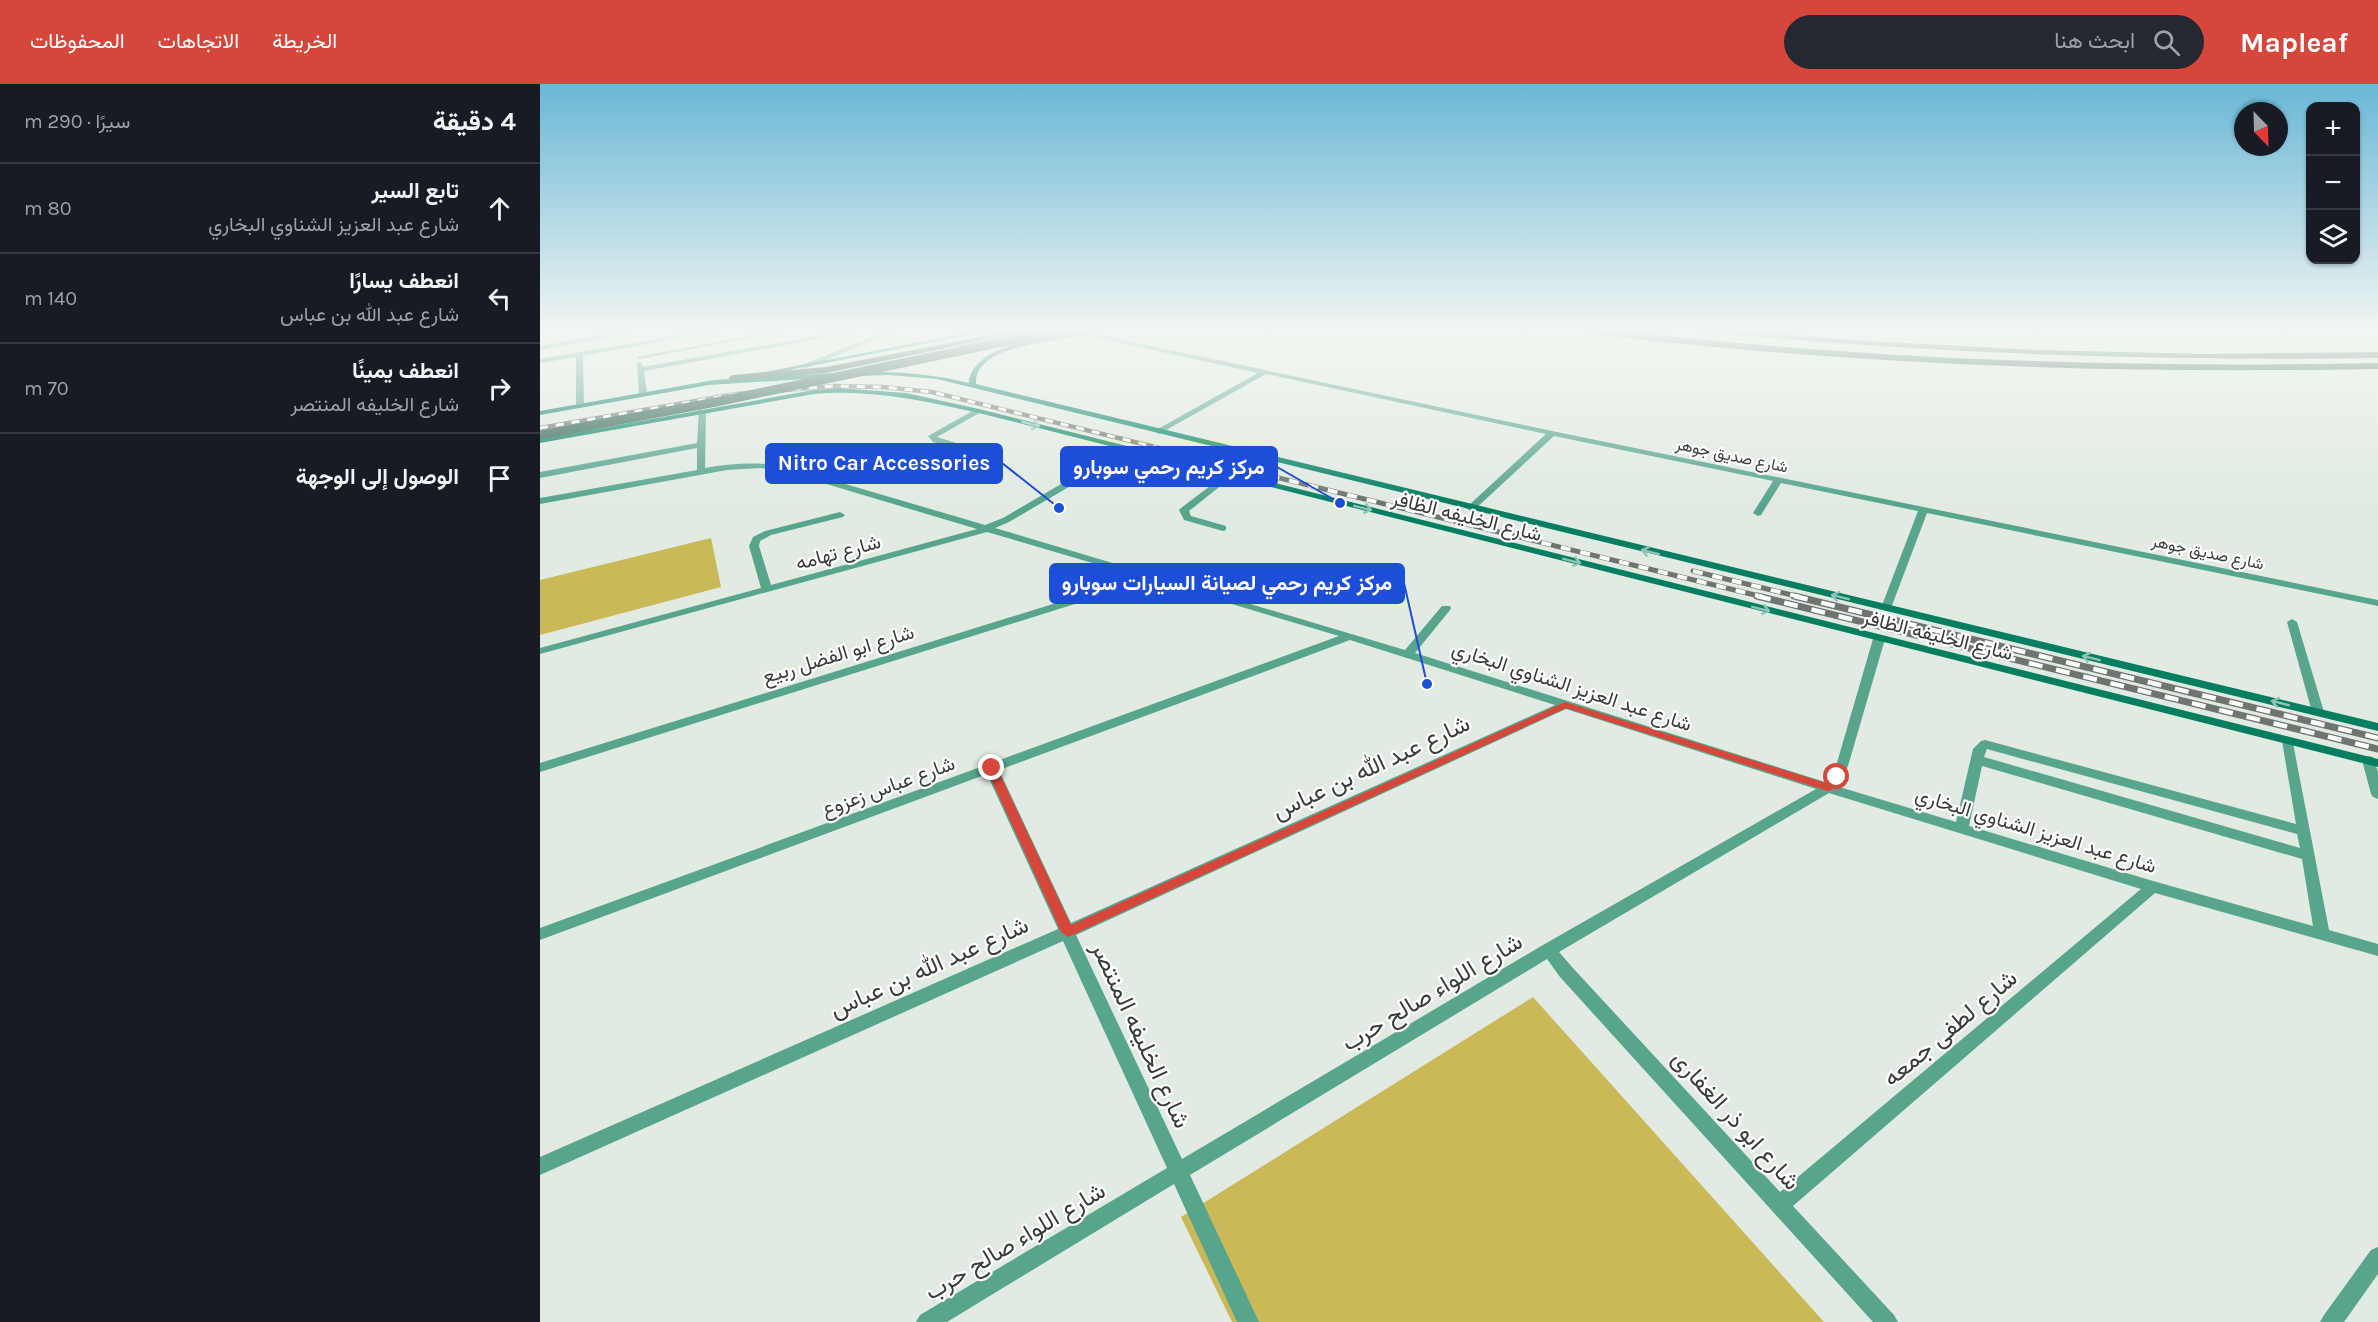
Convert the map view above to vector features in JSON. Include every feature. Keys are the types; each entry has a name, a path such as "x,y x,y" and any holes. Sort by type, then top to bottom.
{"main road":[{"path":"540,435 790,387"}],"street":[{"path":"580,387 580,405"},
{"path":"642,387 643,394"},
{"path":"540,413 686,387"},
{"path":"838,390 845,387"},
{"path":"879,387 880,392"},
{"name":"شارع الخليفه الظافر","path":"973,387 2378,727"},
{"path":"1159,432 1239,387"},
{"name":"شارع صديق جوهر","path":"1329,387 2378,603"},
{"name":"شارع الخليفه الظافر","path":"540,441 792,395 838,390 916,397 1129,448 2373,762"},
{"path":"700,470 702,411"},
{"path":"979,411 932,436 936,440 982,454"},
{"path":"1471,508 1552,433"},
{"path":"540,475 701,445"},
{"name":"شارع تهامه","path":"540,651 960,538 988,528 1129,448"},
{"name":"شارع عبد العزيز الشناوي البخاري","path":"540,501 700,470 744,465 773,466 1350,636 1828,788 2153,887 2378,950"},
{"path":"1223,528 1187,518 1184,510 1230,474"},
{"path":"1758,513 1779,479"},
{"path":"1886,608 1923,510"},
{"path":"767,590 754,546 756,540 768,533 840,515"},
{"name":"شارع ابو الفضل ربيع","path":"540,768 1148,578"},
{"path":"1408,654 1446,608"},
{"path":"2292,622 2318,712"},
{"name":"شارع عباس زعزوع","path":"540,934 1350,636"},
{"name":"شارع اللواء صالح حرب","path":"927,1322 1549,950 1828,788 1842,766 1879,639"},
{"name":"شارع عبد الله بن عباس","path":"540,1166 1068,932 1565,705"},
{"path":"2288,741 2322,934"},
{"path":"1962,828 1980,746 1992,744 2304,831"},
{"path":"1978,760 2308,856"},
{"path":"2373,762 2378,794"},
{"name":"شارع الخليفه المنتصر","path":"992,768 1248,1322"},
{"name":"شارع لطفى جمعه","path":"1779,1205 2153,887"},
{"name":"شارع ابو ذر الغفارى","path":"1549,950 1566,972 1887,1322"},
{"path":"2331,1322 2378,1257"}],"shaded area":[{"path":"711,538 721,587 540,635 540,580"},
{"path":"1533,997 1824,1322 1232,1322 1181,1217"}],"railway":[{"path":"540,428 736,394 825,387"},
{"path":"872,387 932,392 1159,448"},
{"path":"1153,447 1763,597"},
{"path":"1693,571 1800,597"},
{"path":"1757,596 2378,749"},
{"path":"1794,596 2378,738"}],"place":[{"name":"مركز كريم رحمي سوبارو","path":"1340,503"},
{"name":"Nitro Car Accessories","path":"1059,508"},
{"name":"مركز كريم رحمي لصيانة السيارات سوبارو","path":"1427,684"}],"route":[{"path":"992,768 1068,932 1565,705 1828,788 1837,777"}]}
